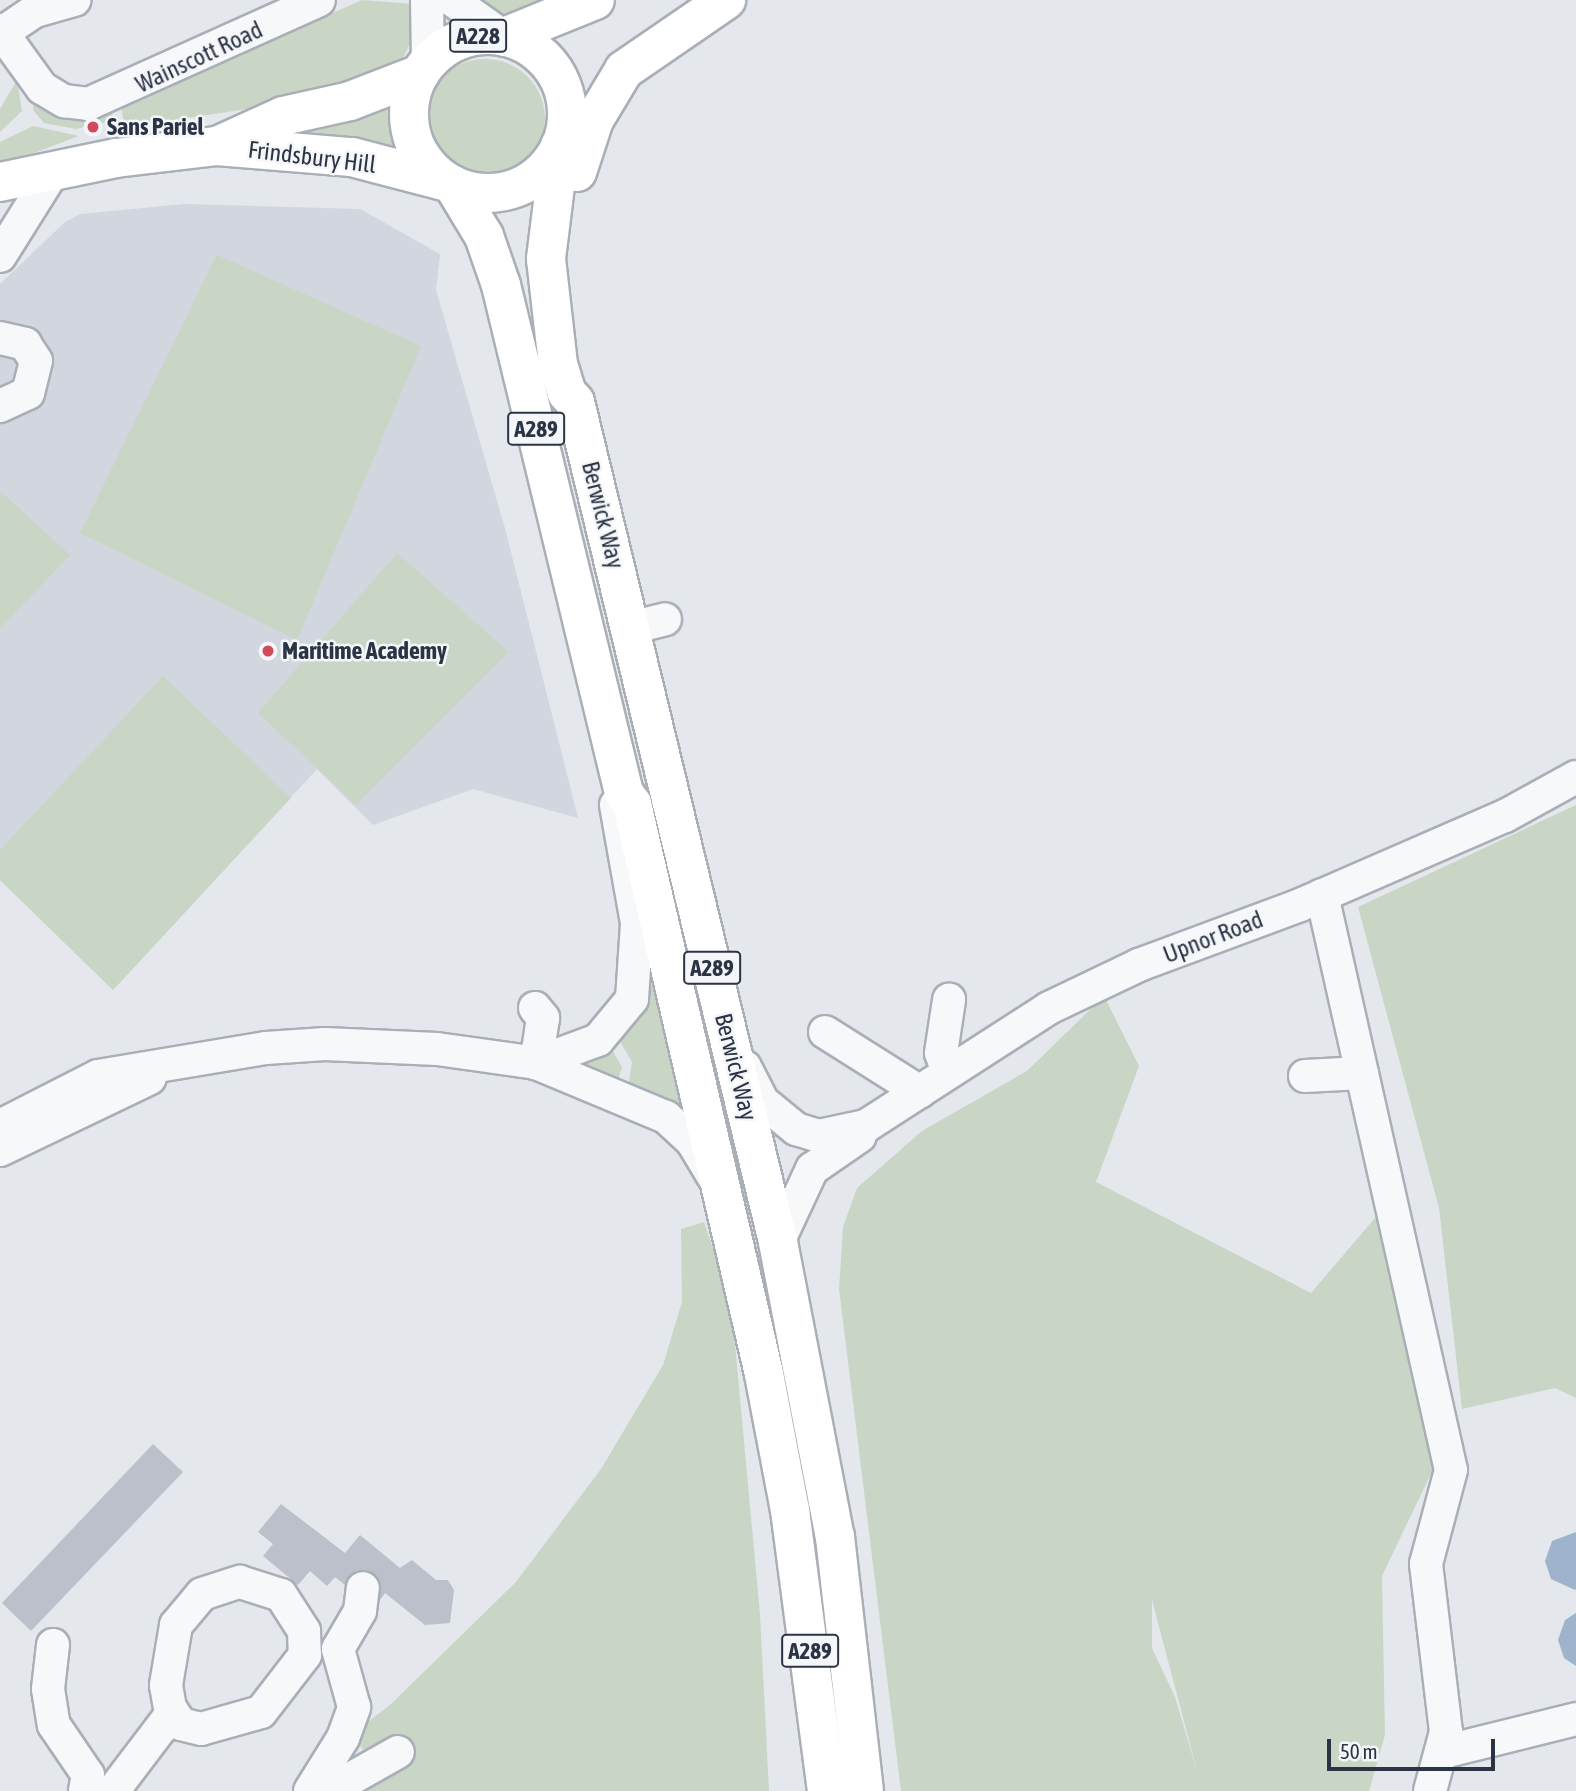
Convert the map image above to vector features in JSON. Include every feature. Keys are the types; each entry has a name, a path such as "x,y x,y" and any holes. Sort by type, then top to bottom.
{"main road":[{"path":"503,37 596,0"},
{"path":"560,146 566,106 622,41 688,0"},
{"name":"A289","path":"575,402 565,259 586,140 625,70 726,0"},
{"name":"A228","path":"560,146 545,168 515,188 488,193 450,183 425,163 412,137 409,108 424,68 459,41 503,37 529,47 549,65 566,106"},
{"name":"Frindsbury Hill","path":"217,146 283,116 350,101 424,68"},
{"name":"Frindsbury Hill","path":"0,183 54,170 217,146 352,158 450,183"},
{"name":"Berwick Way","path":"560,146 546,259 558,365 567,393 575,402 648,624 727,1031 778,1242 835,1537 864,1791"},
{"name":"Berwick Way","path":"450,183 484,236 501,285 624,793 632,804 764,1374 797,1558 827,1791"},
{"name":"A289","path":"797,1558 803,1791"}],"street":[{"path":"1,31 35,10 74,0"},
{"name":"Wainscott Road","path":"1,31 39,85 64,101 98,103 319,0"},
{"path":"424,68 428,0"},
{"path":"452,0 503,37"},
{"path":"0,256 54,170"},
{"path":"0,338 25,344 36,362 28,393 0,406"},
{"name":"Upnor Road","path":"866,1126 948,1072 1083,992 1322,895 1505,816 1576,777"},
{"path":"536,1063 598,1040 632,999 637,923 615,808 624,793"},
{"path":"1322,895 1451,1470 1426,1564 1446,1732 1443,1752 1430,1791"},
{"path":"948,1072 941,1053 949,1000"},
{"path":"535,1008 543,1018 536,1063"},
{"path":"727,1031 763,1102 781,1120 819,1136 866,1126"},
{"path":"825,1032 920,1092"},
{"path":"0,1126 98,1076 325,1044 437,1049 536,1063 666,1117 692,1141 722,1192"},
{"path":"0,1150 176,1065"},
{"path":"1305,1076 1362,1073"},
{"path":"778,1242 812,1169 866,1126"},
{"path":"240,1582 281,1595 304,1632 305,1654 276,1697 261,1712 201,1729 181,1724 173,1712 166,1685 168,1651 176,1625 202,1594 240,1582"},
{"path":"310,1791 352,1713 338,1649 359,1611 363,1588"},
{"path":"54,1645 48,1689 54,1725 88,1775 85,1791"},
{"path":"113,1791 173,1712"},
{"path":"1443,1752 1576,1719"},
{"path":"329,1791 398,1752"}],"shaded area":[{"name":"Maritime Academy","path":"184,204 360,209 440,254 436,290 506,532 578,818 473,789 373,825 317,769 113,990 0,880 0,284 65,222 81,214"}],"green space":[{"path":"362,0 414,4 417,29 400,64 288,103 125,127 121,107"},
{"path":"468,0 556,0 507,14 483,13"},
{"path":"485,59 508,63 528,76 541,96 545,119 541,142 528,162 508,175 485,179 462,175 442,162 429,142 425,119 429,96 442,76 462,63"},
{"path":"17,80 22,111 0,132 0,109"},
{"path":"35,93 110,111 117,120 76,129 44,123 33,110"},
{"path":"388,101 394,150 273,130"},
{"path":"33,126 79,136 0,166 0,142"},
{"path":"217,255 421,346 297,640 80,533"},
{"path":"0,491 70,555 0,629"},
{"path":"397,553 509,652 356,805 258,713"},
{"path":"163,676 291,798 113,990 0,880 0,850"},
{"path":"1576,805 1576,1398 1555,1388 1462,1409 1439,1208 1358,907"},
{"path":"655,979 684,1111 628,1089 632,1062 618,1038"},
{"path":"1104,996 1139,1066 1096,1182 1311,1293 1380,1212 1436,1463 1382,1576 1385,1735 1369,1791 901,1791 839,1289 843,1227 857,1188 922,1131 1027,1071","holes":["1152,1600 1196,1768 1175,1697 1152,1648"]},
{"path":"610,1046 622,1067 616,1086 564,1068"},
{"path":"704,1222 731,1301 760,1614 769,1791 329,1791 377,1764 350,1736 391,1704 516,1582 601,1469 663,1365 682,1302 681,1229"}],"water":[{"path":"1576,1532 1575,1590 1551,1579 1545,1561 1552,1541"},
{"path":"1576,1613 1576,1666 1564,1658 1558,1640 1565,1620"}],"building":[{"path":"153,1444 183,1472 31,1631 2,1603"},
{"path":"281,1504 345,1553 360,1535 400,1568 412,1560 436,1580 448,1580 454,1590 450,1623 425,1625 385,1593 380,1600 380,1580 366,1570 355,1571 345,1585 335,1577 327,1586 310,1571 298,1585 263,1556 273,1544 258,1532"}],"place":[{"name":"Sans Pariel","path":"93,127"},
{"name":"Maritime Academy","path":"268,651"}]}
